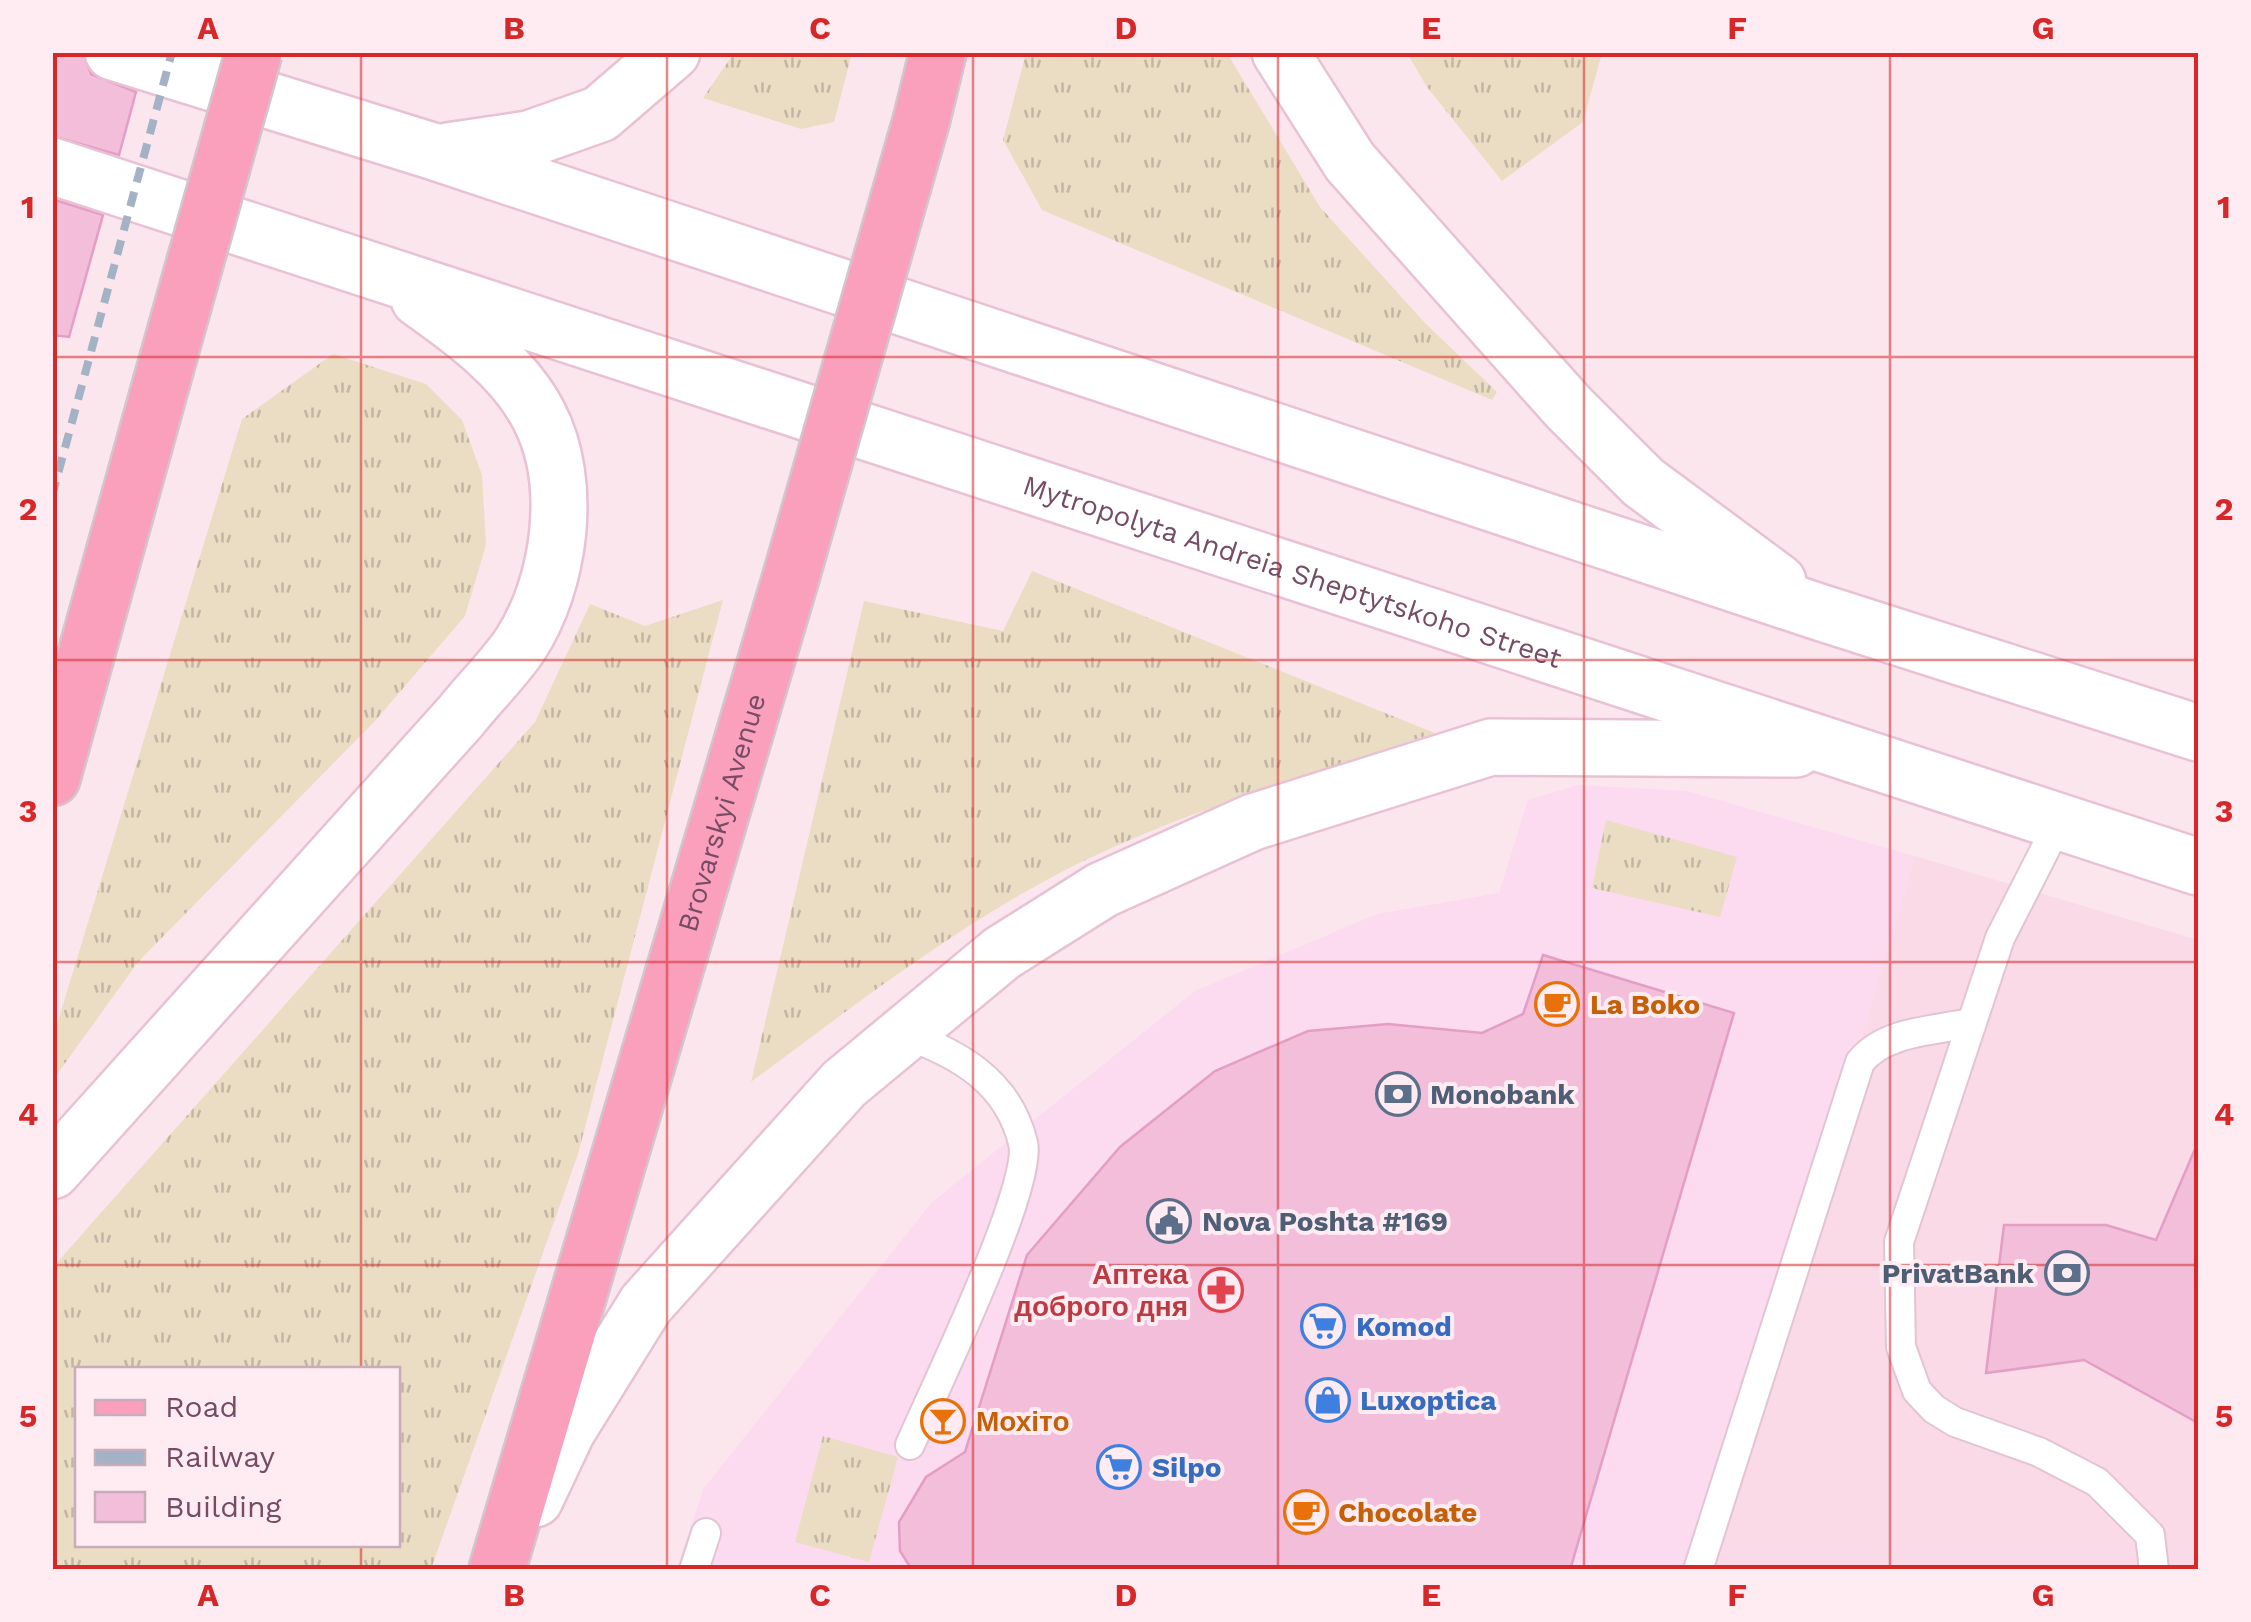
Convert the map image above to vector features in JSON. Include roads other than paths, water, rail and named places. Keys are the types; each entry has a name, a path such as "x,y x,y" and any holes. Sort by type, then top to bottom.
{"main road":[{"path":"113,52 432,151 1816,611 2198,733"},
{"path":"52,778 254,52"},
{"path":"432,151 468,151 529,140 600,114 672,52"},
{"name":"Brovarskyi Avenue","path":"499,1570 791,577 938,52"},
{"path":"1280,52 1350,162 1568,407 1643,482 1816,611"},
{"name":"Mytropolyta Andreia Sheptytskoho Street","path":"52,166 2198,867"},
{"path":"52,1171 461,716 520,644 548,588 557,480 540,417 487,352 385,273"},
{"path":"499,1570 567,1430 646,1304 844,1084 1002,953 1102,890 1253,822 1420,766 1491,748 1849,750"}],"lane":[{"path":"2058,824 2000,938 1899,1242 1901,1347 1917,1391 1934,1409 1955,1422 2040,1452 2097,1482 2150,1535 2154,1570"},
{"path":"1698,1570 1860,1062 1872,1046 1970,1023"},
{"path":"904,1034 953,1052 997,1089 1024,1145 1014,1199 910,1445"},
{"path":"694,1570 706,1533"}],"railway":[{"path":"52,496 172,52"}],"place":[{"name":"La Boko","path":"1557,1004"},
{"name":"Monobank","path":"1398,1094"},
{"name":"Nova Poshta #169","path":"1169,1221"},
{"name":"PrivatBank","path":"2067,1273"},
{"name":"Аптека доброго дня","path":"1221,1290"},
{"name":"Komod","path":"1323,1326"},
{"name":"Luxoptica","path":"1328,1400"},
{"name":"Мохіто","path":"943,1421"},
{"name":"Silpo","path":"1119,1467"},
{"name":"Chocolate","path":"1306,1512"}]}
